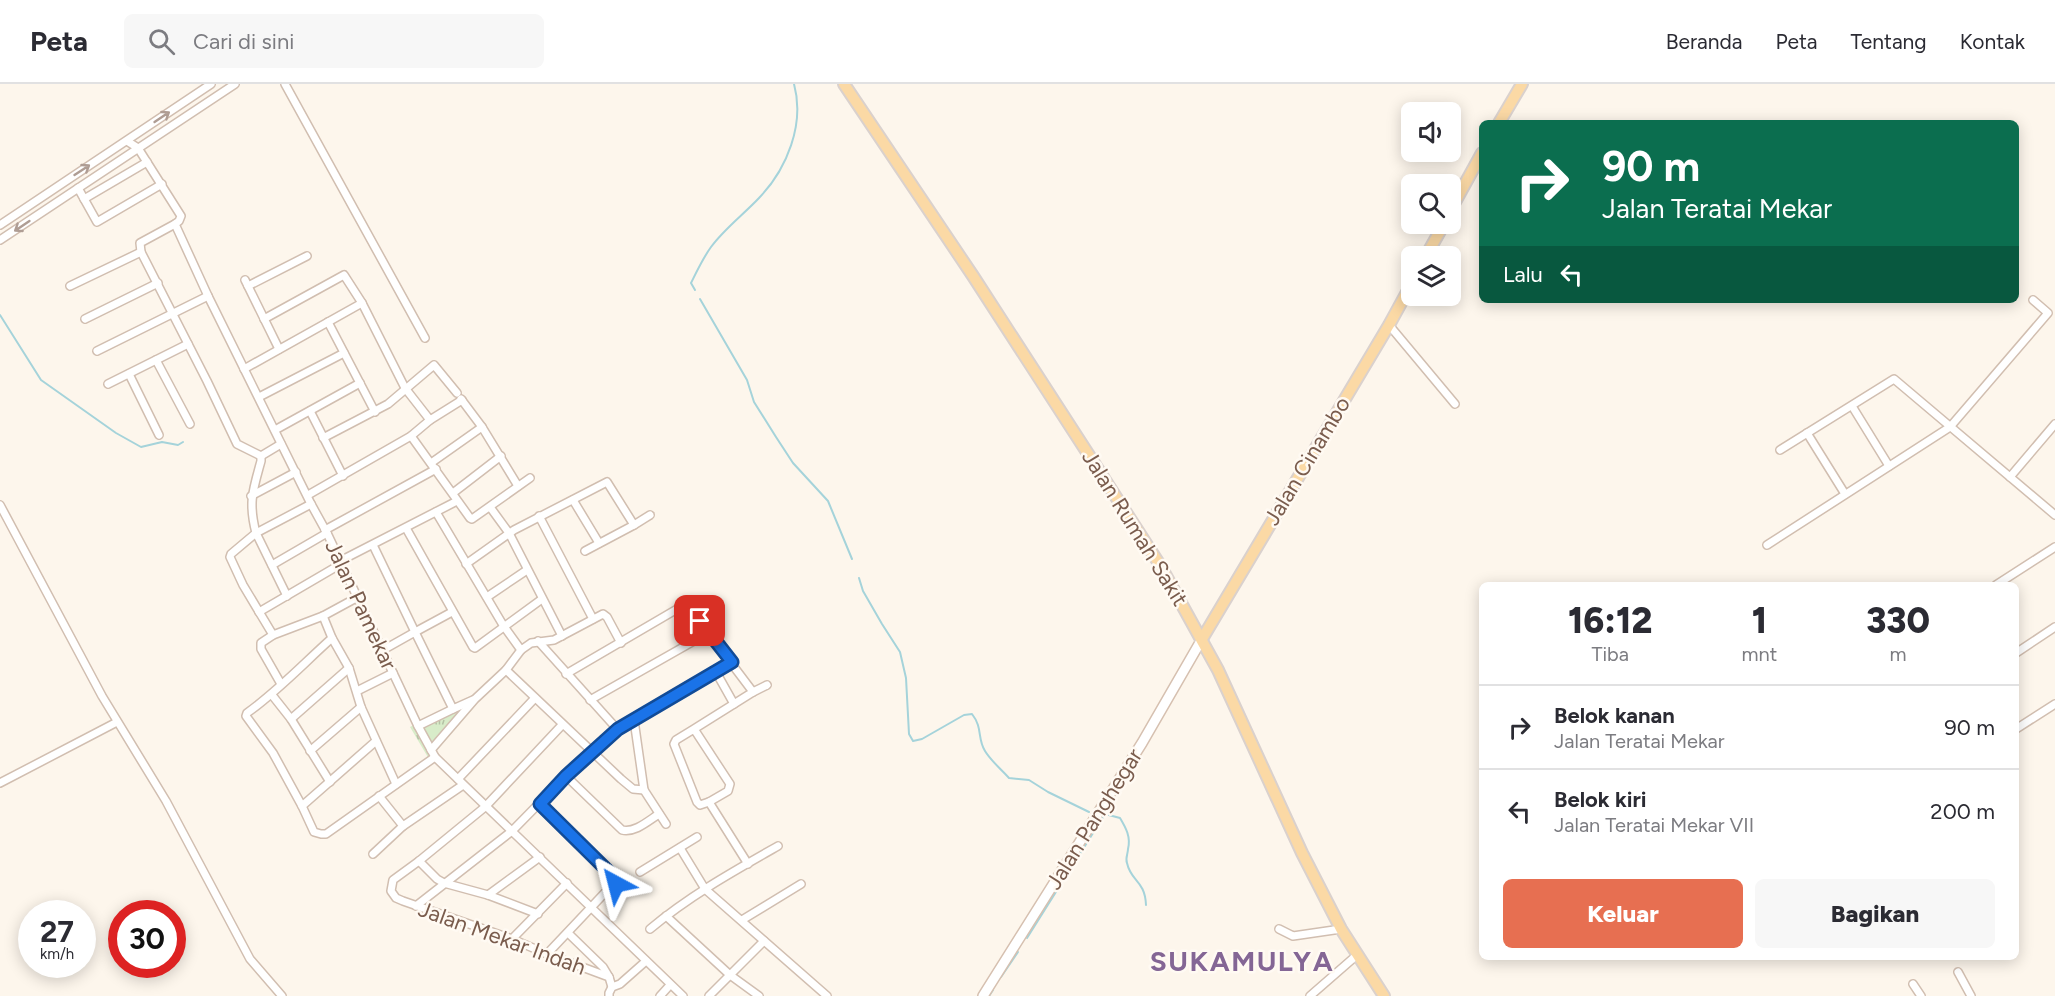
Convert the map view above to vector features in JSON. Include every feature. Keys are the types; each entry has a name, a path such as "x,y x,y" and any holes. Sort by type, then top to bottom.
{"main road":[{"name":"Jalan Rumah Sakit","path":"844,84 1135,524 1218,670 1302,853 1341,929 1384,996"},
{"path":"1501,120 1521,84"},
{"path":"1461,191 1479,158"},
{"name":"Jalan Cinambo","path":"1202,639 1401,303"}],"street":[{"path":"0,225 211,84"},
{"path":"0,240 235,84"},
{"path":"285,84 425,338"},
{"path":"127,141 138,148"},
{"name":"Jalan Pamekar","path":"138,148 181,216 175,224 208,296 326,531 433,754 683,996"},
{"path":"84,199 147,162"},
{"path":"78,188 96,221 99,221 162,184"},
{"path":"175,224 140,243 141,252 237,444 261,456"},
{"path":"70,286 141,252"},
{"path":"279,350 247,283 307,256"},
{"path":"264,319 344,275 362,303 405,388 430,420"},
{"path":"85,319 158,283"},
{"path":"97,351 208,296"},
{"path":"1767,545 1950,427 2048,313 2033,300"},
{"path":"244,369 362,303"},
{"path":"328,322 375,412"},
{"path":"1389,325 1455,404"},
{"path":"108,384 188,344"},
{"path":"259,397 344,353"},
{"path":"156,360 190,424"},
{"path":"323,438 388,404 435,365 482,427 518,486"},
{"path":"129,374 159,435"},
{"path":"1780,450 1894,379 2055,515"},
{"path":"274,430 360,383"},
{"path":"308,495 411,436 460,398"},
{"path":"1852,406 1890,466"},
{"path":"310,411 343,476"},
{"path":"2010,477 2055,424"},
{"path":"272,565 434,466 482,427"},
{"path":"1808,433 1845,494"},
{"path":"411,436 470,519 530,478"},
{"path":"261,456 281,444"},
{"path":"261,456 251,496 251,516 256,533 287,596"},
{"path":"453,493 501,456"},
{"path":"251,496 296,472"},
{"path":"466,564 509,533 607,482 634,525"},
{"path":"573,500 599,543"},
{"path":"259,612 341,562 456,501"},
{"path":"273,635 230,557 256,533 311,504"},
{"path":"0,505 117,722 166,801 250,959 282,996"},
{"path":"490,507 509,533 562,636"},
{"path":"436,512 503,625 521,650"},
{"path":"585,551 650,515"},
{"path":"539,516 593,619"},
{"path":"406,528 472,647 475,648 503,625 542,599"},
{"path":"373,545 453,709"},
{"path":"2001,582 2055,548"},
{"path":"487,597 527,570"},
{"path":"281,684 260,645 264,640 323,616 358,597"},
{"path":"566,674 621,644 684,605 688,606 753,692"},
{"path":"383,650 452,612"},
{"path":"332,638 272,695 246,716 273,753 314,832 321,834 326,834 396,784 433,754 475,699 506,670 521,650 531,643 546,642 562,636 606,614 621,644"},
{"path":"323,616 349,669 361,706 396,784"},
{"path":"2019,651 2055,627"},
{"path":"590,700 708,633"},
{"name":"Jalan Panghegar","path":"983,996 1136,753 1202,639"},
{"path":"538,641 618,729"},
{"path":"416,906 512,831 566,776 618,729 732,662"},
{"path":"291,719 349,669"},
{"path":"506,670 562,725 633,789 644,790"},
{"path":"716,672 734,704"},
{"path":"357,691 393,673"},
{"path":"694,729 730,784 728,791 700,805 674,748 676,740 753,692 767,685"},
{"path":"272,695 291,719 330,782"},
{"path":"373,854 403,826 460,782 535,698"},
{"path":"418,726 475,699"},
{"path":"2019,727 2055,704"},
{"path":"310,751 361,706"},
{"path":"634,720 644,790 666,824"},
{"path":"0,783 117,722"},
{"path":"538,914 488,895 444,883 419,861 486,807 562,725"},
{"path":"302,806 376,741"},
{"path":"566,776 622,830 634,830 659,814"},
{"path":"379,796 403,826"},
{"path":"709,802 748,864"},
{"path":"540,804 616,879 616,884 547,954"},
{"path":"640,872 697,837"},
{"path":"650,929 705,889 778,846"},
{"path":"680,848 705,889 827,996"},
{"path":"488,895 540,858"},
{"name":"Jalan Mekar Indah","path":"419,861 393,880 391,888 396,898 512,939 609,977 612,987"},
{"path":"512,939 567,883"},
{"path":"742,920 801,884"},
{"path":"666,916 730,975 759,996"},
{"path":"1279,929 1293,936 1341,929"},
{"path":"568,933 603,967 609,977"},
{"path":"709,996 764,941"},
{"path":"1310,996 1357,955"},
{"path":"609,996 612,987 620,984 646,961"},
{"path":"1958,972 1971,996"},
{"path":"660,996 670,984"},
{"path":"1913,984 1921,996"}],"green space":[{"path":"474,695 476,705 429,759 410,727"}],"waterway":[{"path":"695,290 691,283 711,247 769,186 785,160 791,145 797,115 794,84"},
{"path":"700,299 747,380 754,402 776,437 793,463 828,501 852,559"},
{"path":"0,315 41,380 116,433 141,447 162,442 178,445 183,442"},
{"path":"859,578 863,591 900,652 906,678 909,734 913,741 922,739 964,715 972,714 978,724 985,751 1009,778 1029,780 1089,812"},
{"path":"1105,814 1120,818 1126,829 1129,840 1126,861 1141,886 1146,905"},
{"path":"1027,938 1105,814"},
{"path":"1001,977 1018,952"},
{"path":"989,996 993,990"}],"district":[{"name":"SUKAMULYA","path":"1242,961"}],"route":[{"path":"616,884 616,879 540,804 566,776 618,729 732,662 700,621"}]}
